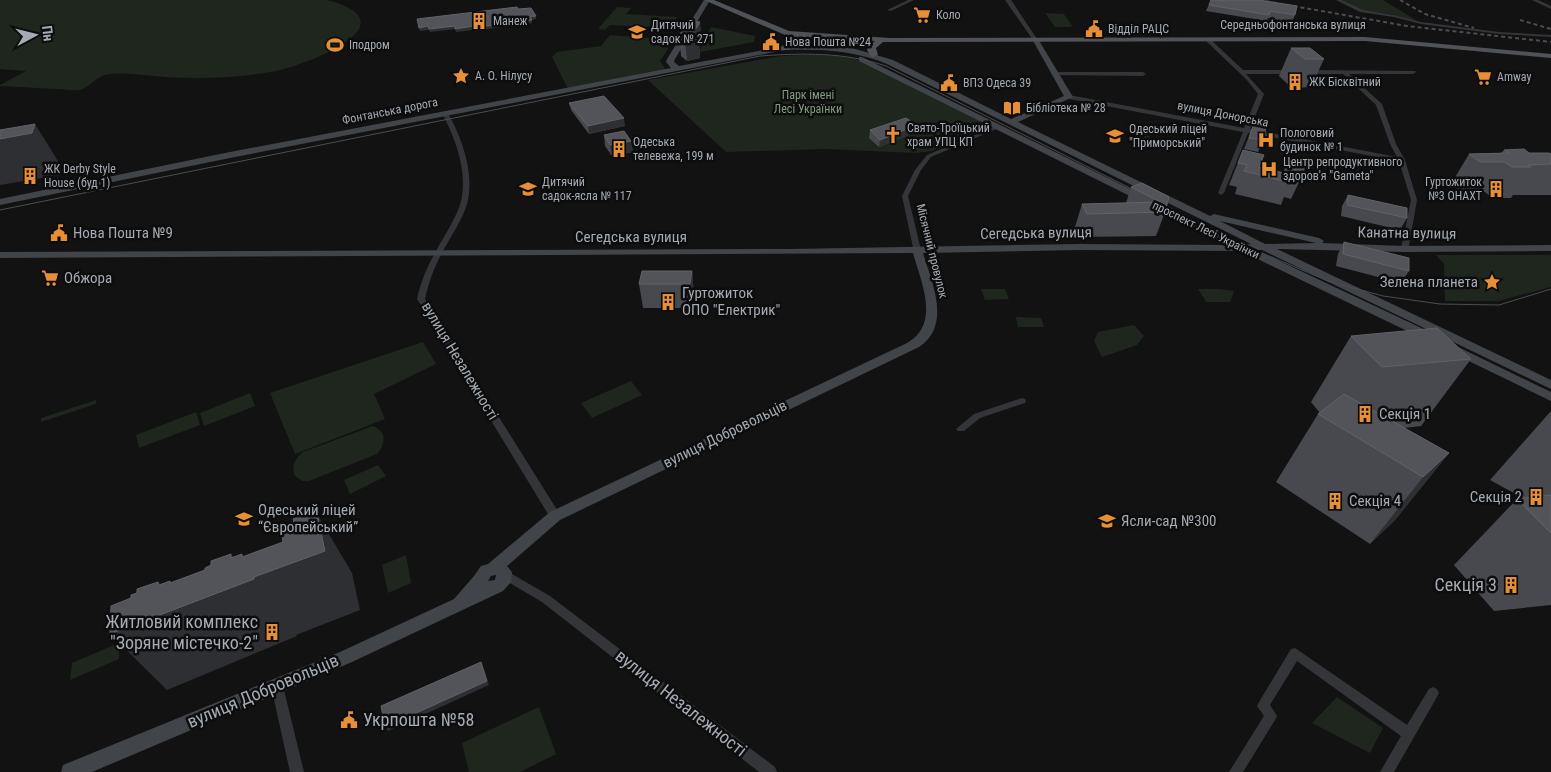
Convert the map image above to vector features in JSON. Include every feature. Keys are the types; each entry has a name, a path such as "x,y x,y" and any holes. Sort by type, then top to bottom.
{"main road":[{"path":"677,69 670,62 671,59 707,0 788,33 792,39 787,48"},
{"name":"Середньофонтанська вулиця","path":"788,33 806,40 844,43 890,40"},
{"name":"Середньофонтанська вулиця","path":"788,33 890,40 1371,40 1551,55"},
{"name":"Середньофонтанська вулиця","path":"1035,39 1083,37 1362,36 1551,55"},
{"path":"787,48 806,40 827,37"},
{"path":"1011,122 1069,97 1035,39"},
{"name":"проспект Лесі Українки","path":"806,40 866,60 1242,248 1551,397"},
{"path":"866,60 867,56 874,55 871,50 872,47 879,42"},
{"name":"Фонтанська дорога","path":"0,202 445,113 787,48"},
{"name":"проспект Лесі Українки","path":"787,48 833,50 874,55 1262,246 1551,385"},
{"path":"1196,213 1344,246"},
{"name":"Сегедська вулиця","path":"0,255 790,252 1079,247 1242,248 1262,246"},
{"name":"Канатна вулиця","path":"1262,246 1344,246 1405,249 1551,248"},
{"name":"Місячний провулок","path":"917,250 933,314"},
{"name":"вулиця Добровольців","path":"70,772 278,686 454,606 499,579 510,554 555,516 902,351 924,338 930,328 933,314"}],"street":[{"path":"888,10 912,0"},
{"path":"1007,0 1035,39"},
{"name":"Середньофонтанська вулиця","path":"1338,0 1362,11 1394,16 1430,25 1499,33 1551,36"},
{"path":"1534,0 1551,8"},
{"path":"1207,39 1242,72 1261,94 1221,193"},
{"path":"1242,72 1413,72"},
{"path":"1344,72 1378,104 1393,144 1402,160 1414,200 1405,249"},
{"path":"1054,74 1143,74"},
{"name":"вулиця Донорська","path":"1069,97 1402,160"},
{"name":"вулиця Незалежності","path":"445,113 464,159 464,204 438,252 423,289 421,299 555,516"},
{"name":"Місячний провулок","path":"917,250 905,196 918,170 929,156 998,127"},
{"path":"961,429 977,416 1022,401"},
{"name":"вулиця Незалежності","path":"499,579 546,599 770,772"},
{"path":"1236,772 1271,716 1263,706 1295,653 1409,734"},
{"path":"278,686 297,772"},
{"path":"1387,772 1433,693"}],"green space":[{"path":"0,0 327,0 351,9 360,20 358,31 346,42 330,52 276,71 235,77 208,78 124,73 110,74 102,76 80,90 71,90 0,86 26,71 0,69"},
{"path":"1340,0 1383,0 1419,22 1391,14 1364,11"},
{"path":"617,7 631,8 626,14 677,17 669,28 610,25 605,30 598,29"},
{"path":"1045,13 1064,14 1073,27 1055,27"},
{"path":"711,27 755,36 754,42 700,52"},
{"path":"610,35 674,40 660,61 666,70 568,89 552,57 557,52 601,46"},
{"name":"Парк імені Лесі Українки","path":"820,54 853,58 873,66 987,125 932,151 916,153 826,149 726,152 648,80 781,56"},
{"path":"1143,134 1169,145 1160,150 1134,139"},
{"path":"1436,255 1551,255 1551,287 1498,301 1445,301 1444,264"},
{"path":"981,289 1005,289 1009,299 985,300"},
{"path":"1198,289 1234,291 1230,302 1206,302"},
{"path":"1016,317 1041,318 1044,327 1018,327"},
{"path":"1134,325 1144,336 1137,345 1102,357 1094,341 1098,332"},
{"path":"423,342 436,364 374,394 385,419 295,454 270,393"},
{"path":"631,381 642,395 592,418 581,403"},
{"path":"250,393 255,406 204,426 200,413"},
{"path":"96,400 96,404 41,422 41,418"},
{"path":"196,412 200,425 139,448 136,435"},
{"path":"373,426 381,431 384,438 377,454 309,481 302,481 294,475 293,468 295,462 303,452"},
{"path":"378,465 386,476 350,494 344,480"},
{"path":"406,555 411,583 388,593 382,565"},
{"path":"119,643 119,659 70,680 72,663"},
{"path":"1337,697 1383,728 1370,753 1312,723"},
{"path":"539,707 556,754 520,772 469,772 462,743"}],"building":[{"path":"1211,0 1259,0 1297,6 1295,15 1270,11 1269,15 1209,5"},
{"name":"Манеж","path":"517,7 518,9 531,8 536,16 530,17 532,20 455,29 455,26 429,29 428,26 419,28 417,19"},
{"path":"688,21 700,22 693,33 699,39 685,41 679,36"},
{"path":"1291,48 1310,48 1324,59 1305,59"},
{"path":"604,96 624,118 588,126 569,103"},
{"path":"906,118 917,125 880,140 870,130"},
{"path":"35,124 32,133 0,139 0,130"},
{"path":"1253,126 1266,128 1263,140 1249,138"},
{"path":"624,131 631,141 610,145 604,135"},
{"path":"1524,149 1529,153 1551,154 1551,164 1512,167 1504,162 1480,162 1469,154 1509,153 1504,150"},
{"path":"1243,150 1264,155 1259,167 1284,173 1288,162 1305,166 1302,176 1294,174 1291,183 1244,171 1247,165 1238,163"},
{"path":"1142,183 1169,197 1165,212 1087,214 1082,204 1160,202 1131,187"},
{"path":"1348,195 1407,208 1407,218 1347,205"},
{"path":"1344,242 1409,258 1409,271 1343,254"},
{"path":"642,271 692,271 690,284 639,284"},
{"path":"1437,328 1471,359 1382,367 1351,336"},
{"path":"1344,394 1449,453 1423,477 1318,414"},
{"path":"1551,495 1551,533 1517,499"},
{"path":"307,514 308,517 317,514 325,551 110,634 111,606 131,598 131,595 137,593 137,589 158,582 159,585 170,581 170,583 205,570 205,568 211,565 211,561 231,554 231,558 242,554 242,557 283,542 280,527 294,522 293,519"},
{"path":"481,662 487,681 385,727 381,706"}],"tram line":[{"path":"0,210 760,56 823,55 855,58 886,66 1248,247 1328,281 1383,296 1440,304 1499,305 1551,289"}],"railway":[{"path":"1259,0 1407,26 1551,42"},
{"path":"1400,0 1425,14 1474,28"},
{"path":"1520,20 1551,29"}],"place":[{"name":"Коло","path":"922,15"},
{"name":"Манеж","path":"479,21"},
{"name":"Відділ РАЦС","path":"1094,29"},
{"name":"Дитячий садок № 271","path":"637,32"},
{"name":"Нова Пошта №24","path":"771,42"},
{"name":"Іподром","path":"335,45"},
{"name":"А. О. Нілусу","path":"461,76"},
{"name":"Amway","path":"1483,77"},
{"name":"ЖК Бісквітний","path":"1295,82"},
{"name":"ВПЗ Одеса 39","path":"949,83"},
{"name":"Бібліотека № 28","path":"1012,108"},
{"name":"Свято-Троїцький храм УПЦ КП","path":"893,135"},
{"name":"Одеський ліцей \"Приморський\"","path":"1115,136"},
{"name":"Пологовий будинок № 1","path":"1266,140"},
{"name":"Одеська телевежа, 199 м","path":"619,149"},
{"name":"Центр репродуктивного здоров'я \"Gameta\"","path":"1269,169"},
{"name":"ЖК Derby Style House (буд 1)","path":"30,176"},
{"name":"Дитячий садок-ясла № 117","path":"528,189"},
{"name":"Гуртожиток №3 ОНАХТ","path":"1496,189"},
{"name":"Нова Пошта №9","path":"59,233"},
{"name":"Обжора","path":"50,278"},
{"name":"Зелена планета","path":"1492,282"},
{"name":"Гуртожиток ОПО \"Електрик\"","path":"668,302"},
{"name":"Секція 1","path":"1365,414"},
{"name":"Секція 2","path":"1536,497"},
{"name":"Секція 4","path":"1335,501"},
{"name":"Одеський ліцей “Європейський”","path":"244,519"},
{"name":"Ясли-сад №300","path":"1107,521"},
{"name":"Секція 3","path":"1511,585"},
{"name":"Житловий комплекс \"Зоряне містечко-2\"","path":"272,632"},
{"name":"Укрпошта №58","path":"349,720"}]}
